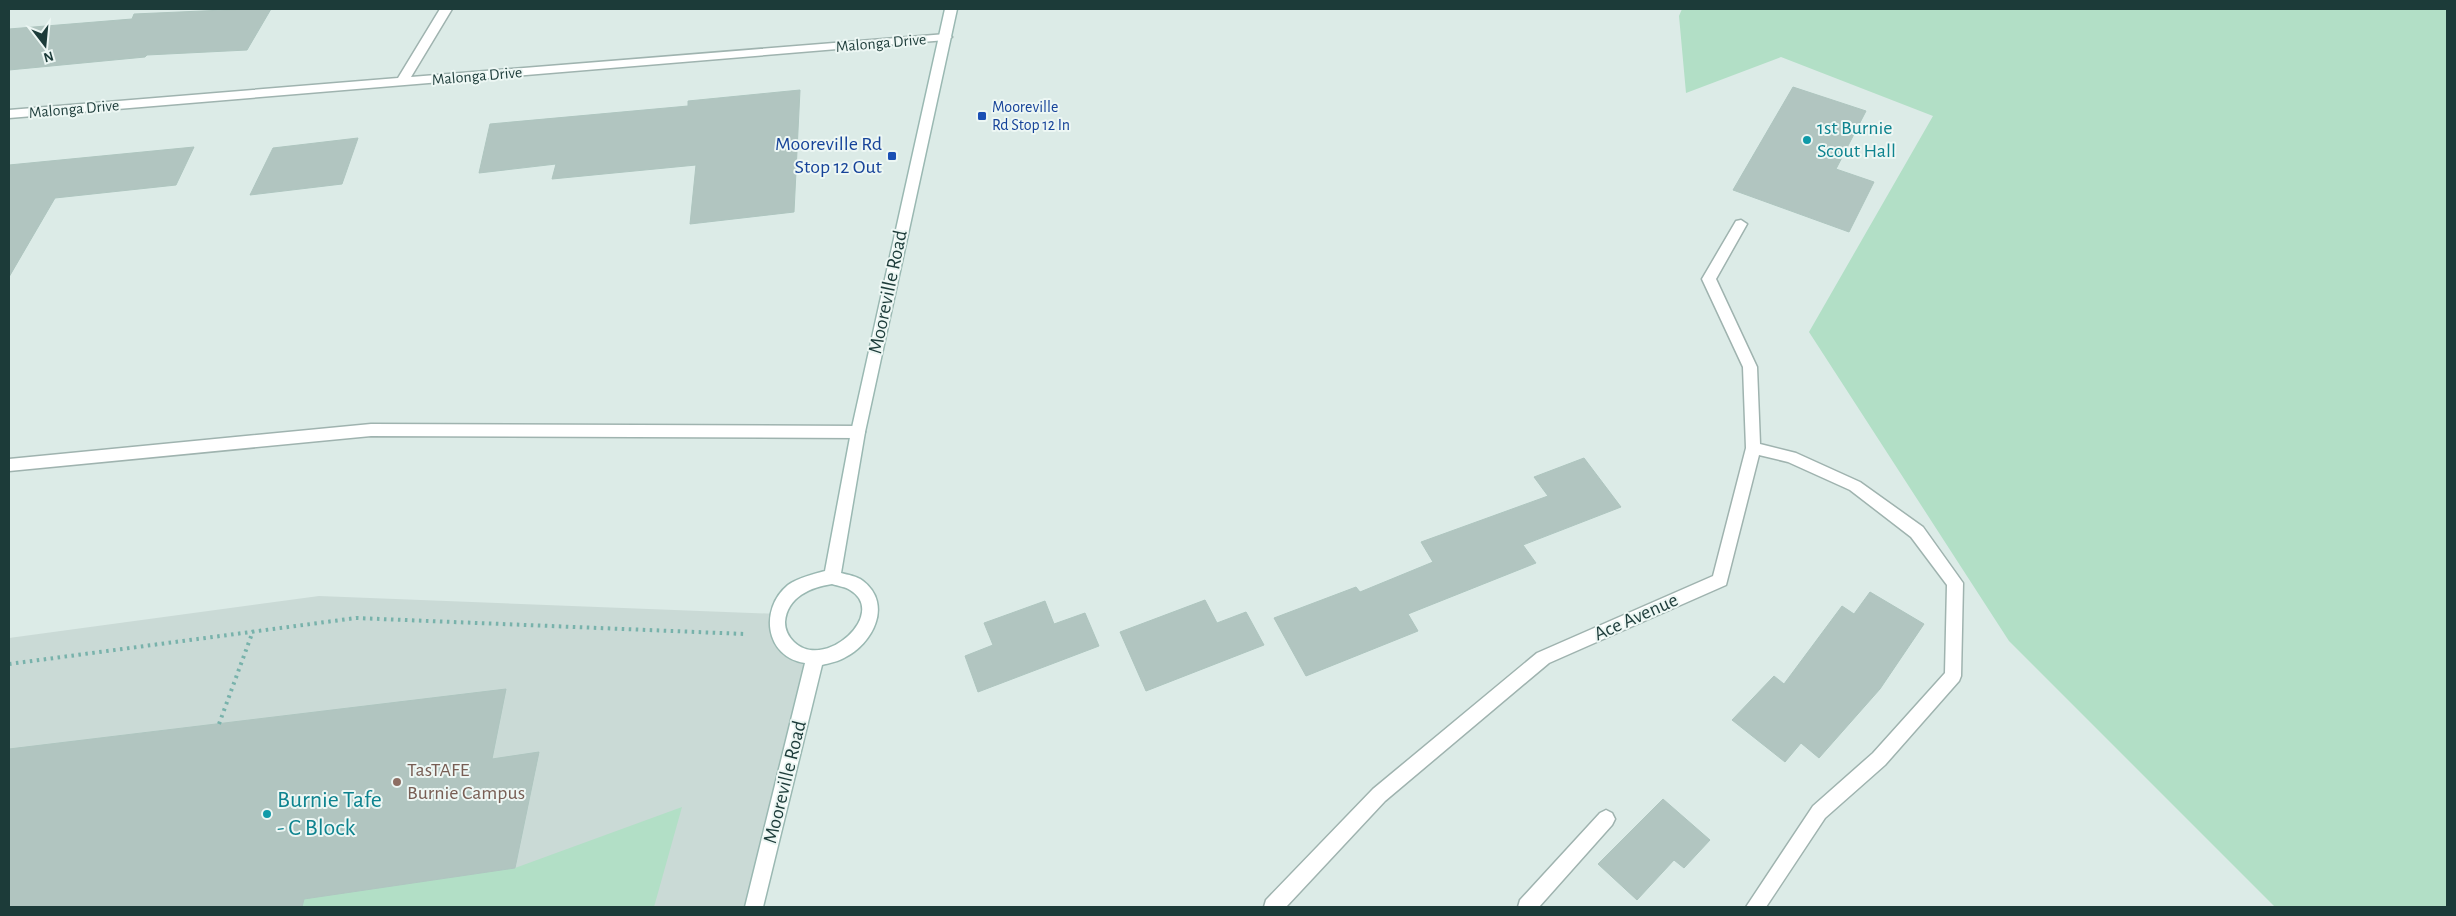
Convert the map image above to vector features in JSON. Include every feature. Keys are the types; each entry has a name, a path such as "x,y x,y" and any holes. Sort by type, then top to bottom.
{"main road":[{"path":"402,82 446,9"},
{"name":"Mooreville Road","path":"832,577 858,432 952,9"},
{"name":"Malonga Drive","path":"9,114 946,37"},
{"name":"Ace Avenue","path":"1273,907 1379,795 1543,658 1720,580 1753,448 1750,367 1709,279 1741,224"},
{"path":"9,466 371,430 858,432"},
{"path":"1753,448 1791,457 1856,486 1917,532 1954,583 1953,676 1880,759 1819,812 1755,907"},
{"path":"832,577 858,584 867,592 871,604 871,616 866,629 858,640 830,656 802,656 783,644 778,635 776,625 778,614 792,592 818,579 832,577"},
{"name":"Mooreville Road","path":"754,907 815,657"},
{"path":"1527,907 1606,819"}],"path":[{"path":"9,664 356,618 778,635"},
{"path":"219,724 253,631"}],"shaded area":[{"name":"TasTAFE Burnie Campus","path":"319,596 778,614 778,635 815,657 754,907 9,907 9,638"}],"green space":[{"path":"1682,9 2447,9 2447,907 2275,907 2009,641 1809,332 1933,116 1781,57 1686,93 1679,16"},
{"path":"682,807 654,907 302,907 304,899 515,868"}],"building":[{"path":"271,9 247,50 147,55 145,57 9,70 9,29 132,19 134,14"},
{"name":"1st Burnie Scout Hall","path":"1793,87 1866,111 1836,169 1874,182 1849,232 1733,190"},
{"path":"800,90 794,212 690,224 696,165 552,179 556,164 479,173 490,124 688,106 688,101"},
{"path":"358,138 342,184 250,195 273,148"},
{"path":"194,147 176,185 55,198 9,277 9,165"},
{"path":"1584,458 1621,507 1523,545 1536,563 1408,614 1418,631 1306,676 1274,618 1356,587 1360,592 1433,562 1421,542 1548,496 1534,477"},
{"path":"1870,592 1924,624 1880,689 1819,758 1801,743 1785,762 1732,720 1774,676 1784,684 1842,606 1854,614"},
{"path":"1205,600 1217,623 1246,612 1264,645 1146,691 1120,632"},
{"path":"1045,601 1054,624 1085,613 1099,646 978,692 965,656 993,645 984,623"},
{"name":"Burnie Tafe - C Block","path":"506,689 492,759 539,752 515,868 304,899 302,907 9,907 9,749"},
{"path":"1663,799 1710,840 1684,868 1674,860 1637,900 1598,864"}],"place":[{"name":"Mooreville Rd Stop 12 In","path":"982,116"},
{"name":"1st Burnie Scout Hall","path":"1807,140"},
{"name":"Mooreville Rd Stop 12 Out","path":"892,156"},
{"name":"TasTAFE Burnie Campus","path":"397,782"},
{"name":"Burnie Tafe - C Block","path":"267,814"}]}
